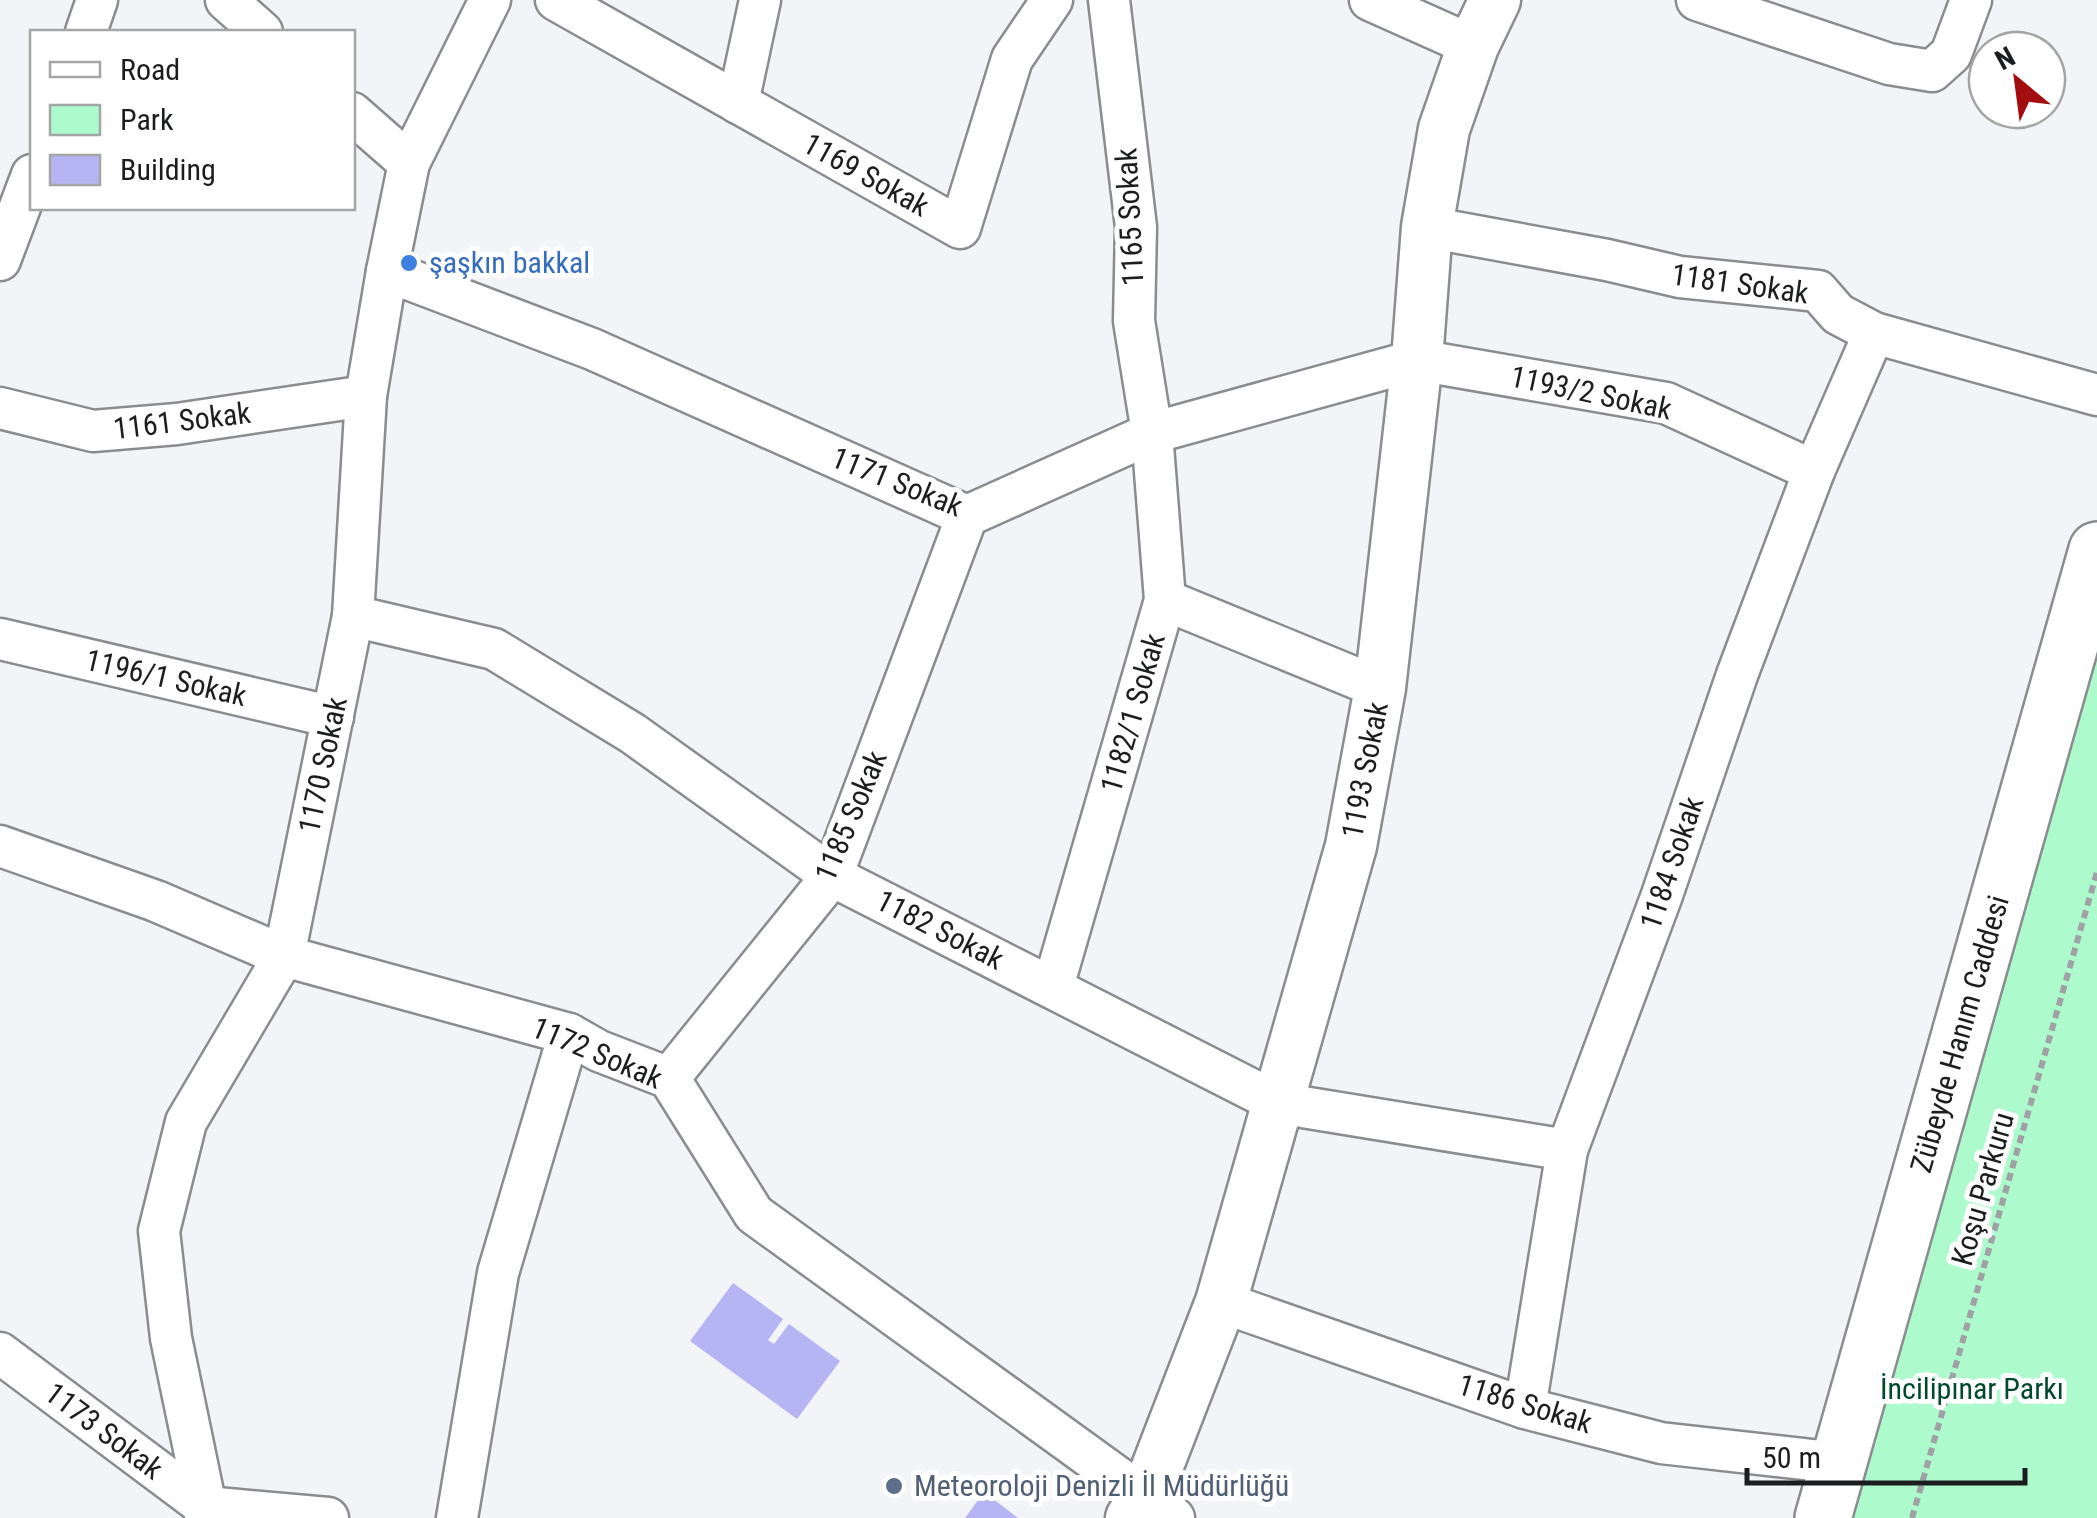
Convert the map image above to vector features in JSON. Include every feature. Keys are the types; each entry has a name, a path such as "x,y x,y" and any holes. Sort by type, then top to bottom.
{"main road":[{"name":"Zübeyde Hanım Caddesi","path":"1823,1518 2097,550"}],"street":[{"path":"87,30 97,0"},
{"path":"226,0 260,30"},
{"name":"1170 Sokak","path":"206,1513 170,1338 158,1231 186,1122 284,956 353,616 366,396 409,163 490,0"},
{"path":"738,104 760,0"},
{"name":"1169 Sokak","path":"569,3 738,104 960,228 1012,60 1052,0"},
{"name":"1165 Sokak","path":"1109,0 1136,227 1134,321 1152,432"},
{"path":"1370,0 1473,46"},
{"name":"1193 Sokak","path":"1150,1510 1221,1302 1352,846 1380,688 1417,360 1427,227 1444,129 1473,46 1495,0"},
{"path":"1697,0 1889,64 1932,71 1951,54 1972,0"},
{"path":"355,116 409,163"},
{"path":"0,260 30,181"},
{"name":"1181 Sokak","path":"1427,227 1680,277 1818,291 1838,314 1874,333 2097,394"},
{"name":"1171 Sokak","path":"387,271 592,349 968,516 1152,432 1417,360"},
{"name":"1184 Sokak","path":"1525,1408 1567,1150 1814,471 1874,333"},
{"name":"1193/2 Sokak","path":"1417,360 1666,403 1814,471"},
{"name":"1161 Sokak","path":"0,408 92,431 177,424 366,396"},
{"name":"1182/1 Sokak","path":"1054,987 1165,600 1152,432"},
{"name":"1185 Sokak","path":"669,1078 832,876 968,516"},
{"path":"1165,600 1380,688"},
{"name":"1182 Sokak","path":"353,616 494,650 632,733 832,876 1278,1102 1567,1150"},
{"name":"1196/1 Sokak","path":"0,638 333,717"},
{"name":"1172 Sokak","path":"0,846 156,901 284,956 569,1034 599,1051 669,1078 754,1214 1150,1510"},
{"path":"457,1518 498,1273 569,1034"},
{"name":"1186 Sokak","path":"1221,1302 1525,1408 1662,1442 1839,1463"},
{"name":"1173 Sokak","path":"0,1353 206,1513"},
{"path":"206,1513 328,1518"}],"path":[{"name":"Koşu Parkuru","path":"1912,1518 2097,872"}],"green space":[{"name":"İncilipınar Parkı","path":"2097,549 2097,1518 1801,1518"}],"building":[{"path":"733,1283 783,1319 768,1340 774,1344 789,1324 840,1361 797,1419 690,1341"},
{"path":"984,1492 1018,1518 965,1518"}],"place":[{"name":"şaşkın bakkal","path":"409,263"},
{"name":"Meteoroloji Denizli İl Müdürlüğü","path":"894,1486"}]}
